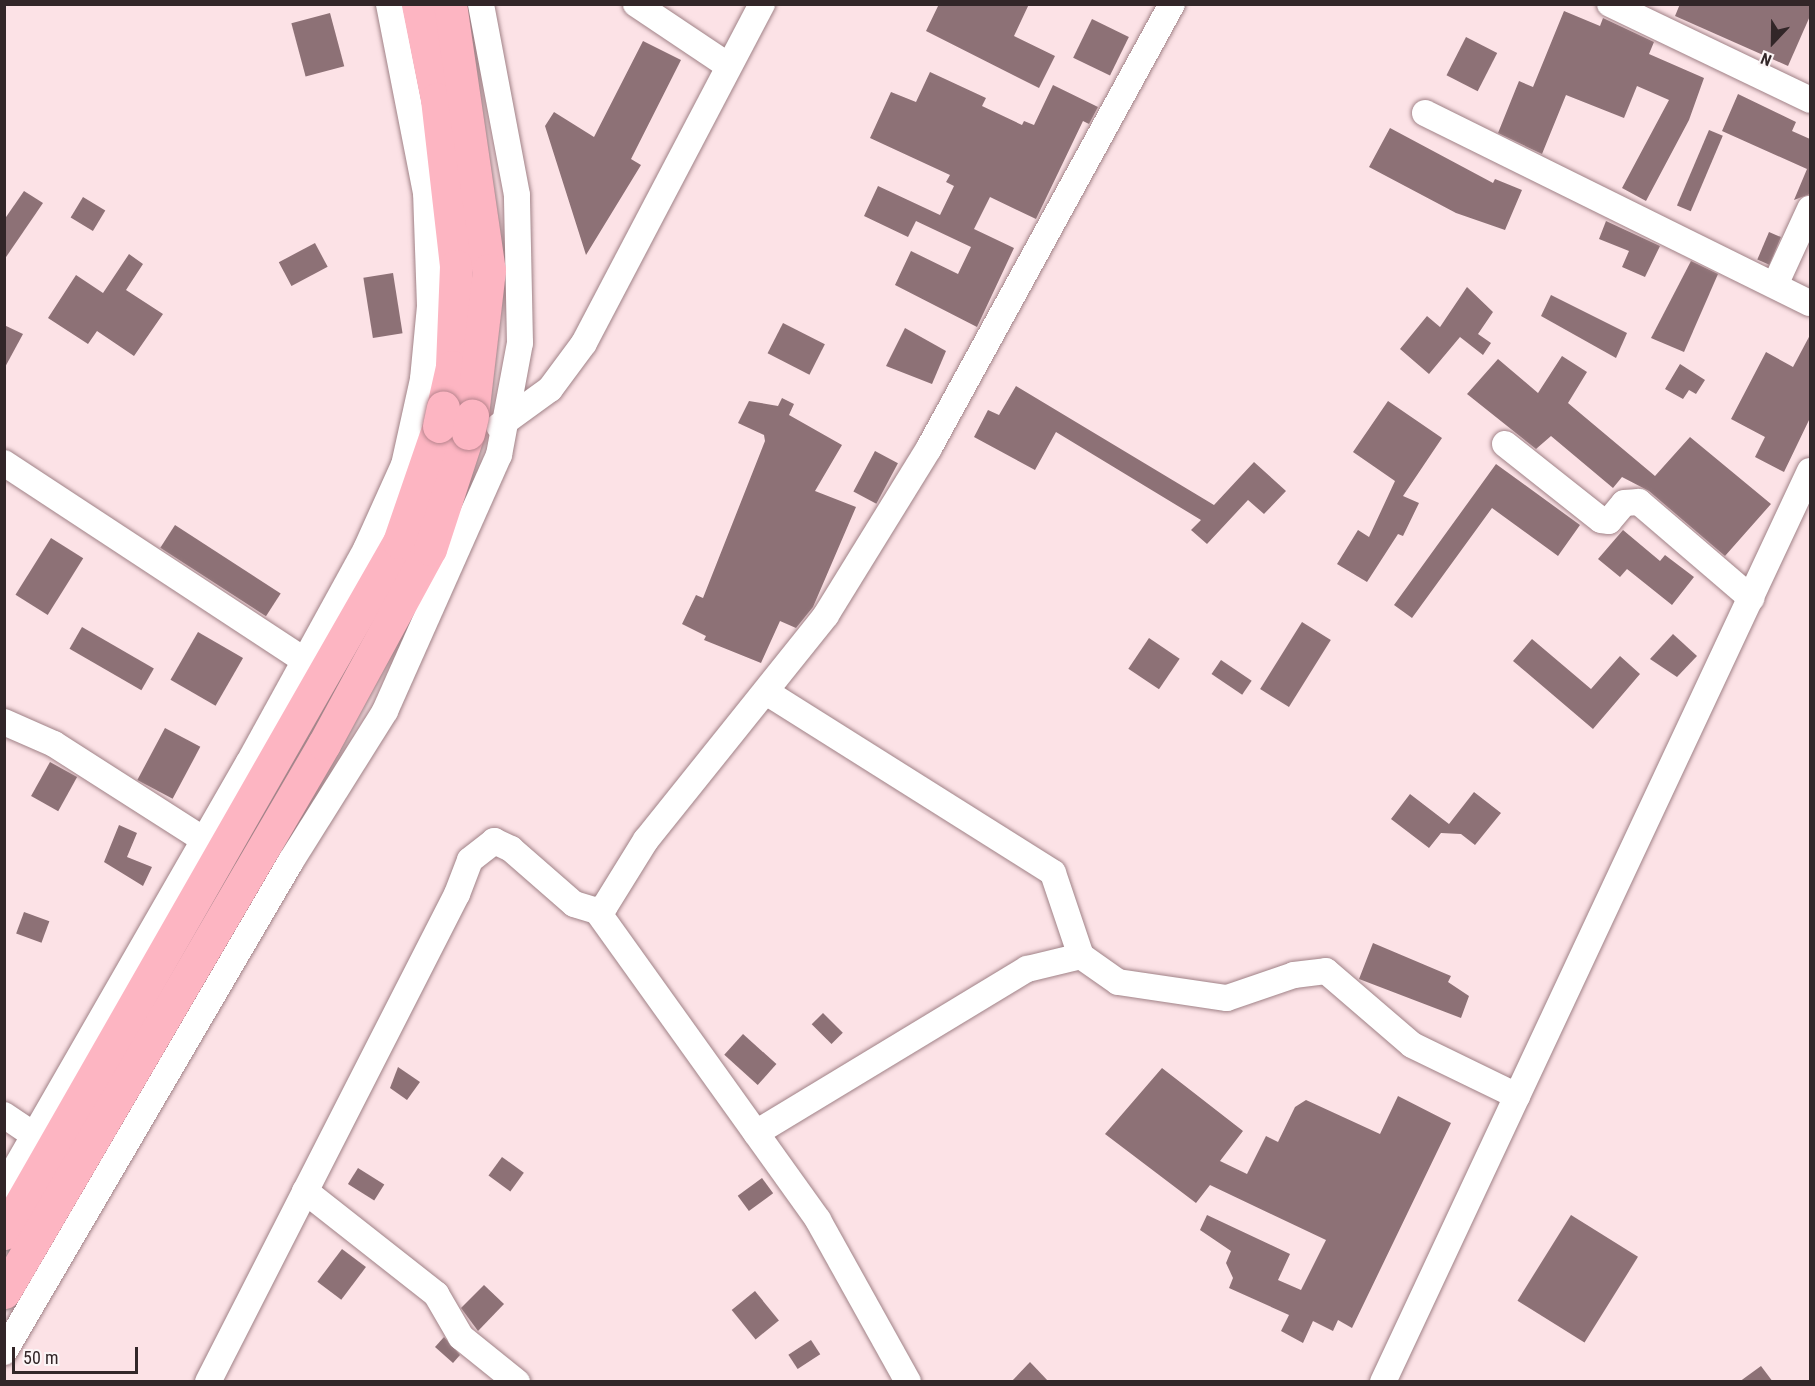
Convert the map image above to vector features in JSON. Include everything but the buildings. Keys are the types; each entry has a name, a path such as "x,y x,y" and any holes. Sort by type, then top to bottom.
{"highway":[{"path":"4,1292 324,744 430,549 448,417 456,266 437,99 418,4"},
{"path":"4,1233 399,542 448,417 489,270 450,4"}],"street":[{"path":"389,4 426,193 430,306 448,417"},
{"path":"4,1352 385,711 499,455 520,343 517,195 481,4"},
{"path":"636,4 727,65"},
{"path":"504,428 550,389 584,343 727,65 762,4"},
{"path":"597,912 646,840 826,615 928,448 1172,4"},
{"path":"1610,4 1810,100"},
{"path":"1425,113 1810,303"},
{"path":"1775,285 1810,209"},
{"path":"448,417 504,428"},
{"path":"4,1188 305,661 404,465 448,417"},
{"path":"1506,444 1601,520 1609,521 1624,503 1639,502 1751,597"},
{"path":"4,463 305,661"},
{"path":"1383,1382 1810,471"},
{"path":"766,692 1053,873 1081,956 1118,982 1227,998 1294,975 1326,971 1412,1045 1517,1096"},
{"path":"4,722 54,744 204,840"},
{"path":"208,1382 457,894 470,860 494,841 574,904 597,912 818,1220 908,1382"},
{"path":"756,1133 1027,969 1081,956"},
{"path":"4,1115 34,1135"},
{"path":"304,1191 436,1294 460,1338 517,1382"}]}
